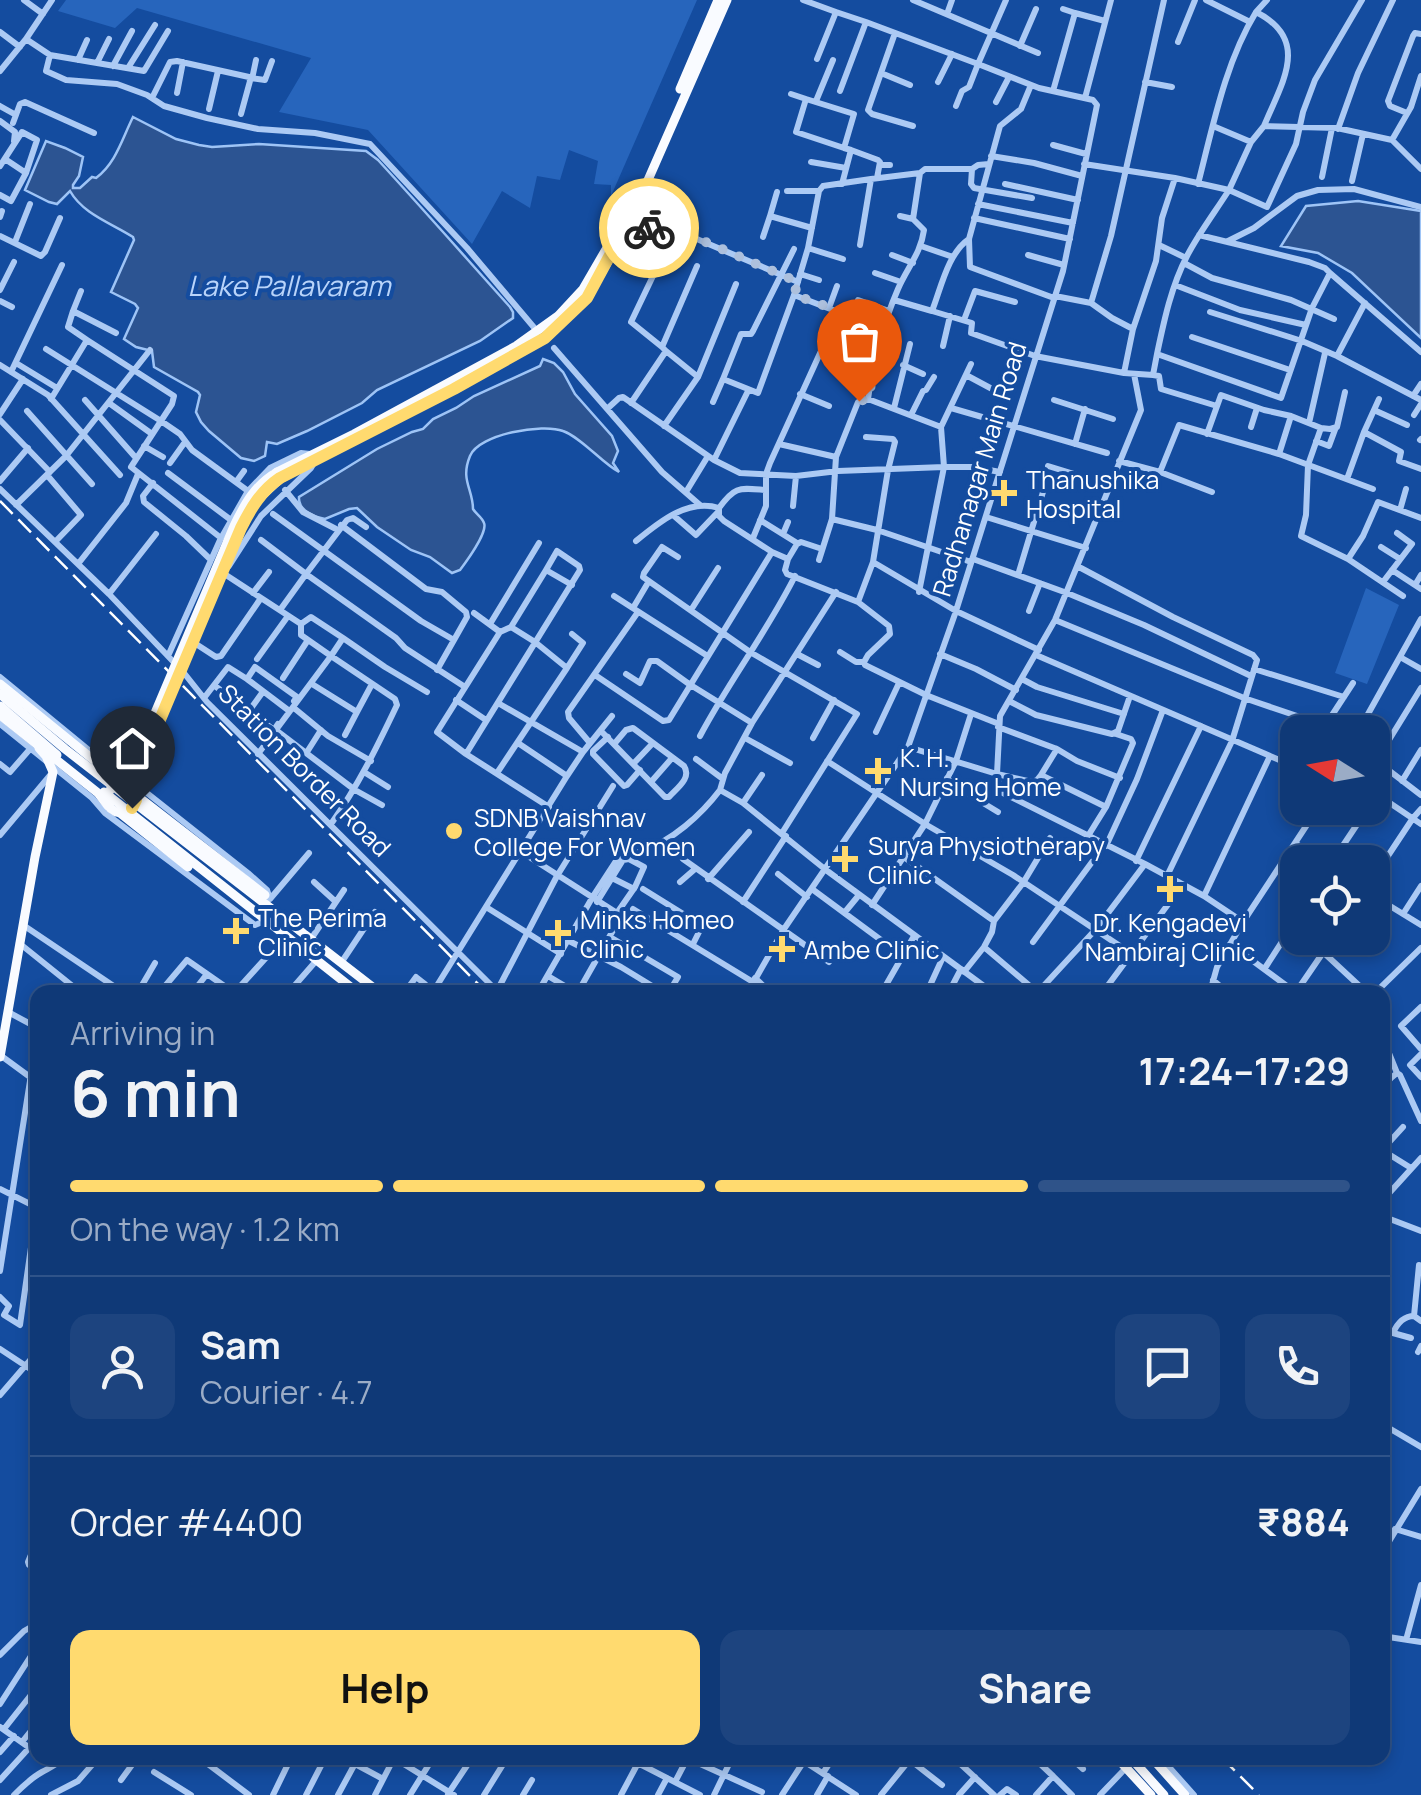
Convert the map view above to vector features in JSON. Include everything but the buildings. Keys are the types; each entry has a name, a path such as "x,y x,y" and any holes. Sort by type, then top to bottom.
{"main road":[{"path":"314,457 516,346 573,301 606,253 636,193 718,0"},
{"path":"115,810 132,808 130,788 254,504 278,475 454,389 545,338 587,298 640,200 727,0"},
{"path":"0,680 257,888 310,940 370,985"},
{"path":"2,700 14,688"},
{"path":"2,700 57,762 270,902"},
{"path":"2,700 57,762 345,985"},
{"path":"0,715 251,915 263,918"},
{"path":"0,1056 22,925 57,762 74,738"},
{"path":"115,810 107,799 109,790 116,784 130,788"},
{"path":"1121,1765 1148,1795"},
{"path":"1138,1765 1164,1795"},
{"path":"1154,1765 1181,1795"}],"street":[{"path":"24,0 43,14"},
{"path":"0,71 52,0"},
{"path":"804,0 1009,78 1085,98 1111,0"},
{"path":"913,0 1038,53"},
{"path":"947,14 952,0"},
{"path":"956,106 962,91 969,87 1006,0"},
{"path":"1092,302 1111,236 1164,0"},
{"path":"1178,42 1195,0"},
{"path":"1206,0 1250,22"},
{"path":"1153,374 1166,310 1185,260 1264,126 1290,64 1289,52 1275,25 1254,0"},
{"path":"1270,218 1267,207 1290,159 1315,80 1362,0"},
{"path":"1322,177 1335,128 1393,0"},
{"path":"1198,184 1236,56 1250,22 1262,6"},
{"path":"1063,8 1105,21"},
{"path":"1020,46 1036,9"},
{"path":"817,60 836,12"},
{"path":"1053,92 1075,12"},
{"path":"840,91 866,22"},
{"path":"128,68 155,25"},
{"path":"113,66 132,30"},
{"path":"0,32 20,47"},
{"path":"26,39 50,55 144,71 168,32"},
{"path":"895,32 868,110 912,126"},
{"path":"1421,34 1413,36 1388,101 1390,106 1421,110"},
{"path":"96,63 108,39"},
{"path":"78,60 87,40"},
{"path":"0,50 11,58"},
{"path":"938,82 952,54"},
{"path":"50,55 48,73 66,80 117,84 164,106 258,130 315,133 370,144 468,248 537,331"},
{"path":"241,114 256,60"},
{"path":"816,101 834,60"},
{"path":"152,98 170,62 266,80 272,62"},
{"path":"176,93 183,62"},
{"path":"209,109 218,71"},
{"path":"880,73 910,85"},
{"path":"1392,140 1409,110 1421,76"},
{"path":"996,102 1009,78"},
{"path":"1146,82 1172,87"},
{"path":"1031,85 1021,110 1000,126 969,238 970,267 1054,298 1092,302 1133,329"},
{"path":"791,94 854,114 842,184"},
{"name":"Radhanagar Main Road","path":"752,985 784,929 908,747 956,611 1064,265 1097,105 1085,98"},
{"path":"806,99 796,132 878,160 880,165"},
{"path":"0,106 14,119 20,104 26,102 94,133"},
{"path":"0,121 16,135 2,158"},
{"path":"1213,126 1252,142"},
{"path":"1264,126 1335,128 1392,140 1421,169"},
{"path":"0,195 11,200 37,140 22,132 2,158"},
{"path":"1352,181 1362,134"},
{"path":"1053,145 1086,154"},
{"path":"2,158 26,172"},
{"path":"723,378 758,393 794,295 819,192 825,185 925,169 972,169 990,160 1034,163 1082,176"},
{"path":"811,162 846,168"},
{"path":"1084,164 1229,190 1267,207"},
{"path":"880,165 890,166"},
{"path":"860,245 880,165"},
{"path":"972,169 974,188 1032,198"},
{"path":"914,219 920,172"},
{"path":"1124,372 1175,178"},
{"path":"1005,184 1078,200"},
{"path":"1228,240 1270,218 1298,196 1318,190 1354,189 1421,208"},
{"path":"787,191 819,192"},
{"path":"763,237 777,192"},
{"path":"640,200 674,220"},
{"path":"15,242 30,204"},
{"path":"978,204 1074,223"},
{"path":"770,216 812,228"},
{"path":"868,399 883,326 921,246 924,230 914,219 900,216"},
{"path":"0,236 44,255 60,218"},
{"path":"630,218 674,242"},
{"path":"974,218 1070,239"},
{"path":"698,377 631,322 652,276 665,267 678,230 782,274 819,280"},
{"path":"1199,235 1325,268 1421,352"},
{"path":"932,311 953,258 969,238"},
{"path":"1159,245 1223,282 1312,308 1334,320"},
{"path":"921,246 953,258"},
{"path":"808,248 843,260"},
{"path":"713,402 741,334 753,331 794,249"},
{"path":"892,255 913,263"},
{"path":"1028,255 1064,265"},
{"path":"0,290 14,262"},
{"path":"11,372 62,265"},
{"path":"631,402 664,349 697,266"},
{"path":"874,273 901,282"},
{"path":"1158,354 1281,398 1312,308 1330,273"},
{"path":"664,426 698,377 736,284"},
{"path":"1176,285 1240,310 1306,324"},
{"path":"829,308 837,286"},
{"path":"81,290 68,327 174,396 130,467 221,538"},
{"path":"964,320 975,290 1015,302"},
{"path":"794,295 883,326"},
{"path":"858,300 889,311"},
{"path":"894,300 972,323 971,333 1035,356 1153,374 1164,390 1217,406"},
{"path":"0,301 12,307"},
{"path":"1337,356 1365,304"},
{"path":"73,312 116,333"},
{"path":"1210,312 1302,341 1418,400"},
{"path":"943,346 950,316"},
{"path":"1192,337 1290,370"},
{"path":"51,399 87,340"},
{"path":"894,408 910,344"},
{"path":"554,348 662,472 700,505 718,510 724,520 788,559"},
{"path":"46,350 180,434 192,450 248,491"},
{"path":"16,505 66,456 150,350"},
{"path":"753,538 766,506 766,474 820,352 874,366"},
{"path":"1309,422 1325,352"},
{"path":"16,363 58,388"},
{"path":"920,592 944,467 941,426 971,364"},
{"path":"0,365 51,399 120,476"},
{"path":"904,365 923,374"},
{"path":"1134,374 1141,410 1055,620 1000,716 999,786 1004,793 1204,896 1243,922"},
{"path":"966,375 994,390"},
{"path":"911,414 934,378"},
{"path":"22,380 0,417 81,515 55,542"},
{"path":"1414,415 1421,384"},
{"path":"686,492 711,458 748,391"},
{"path":"1316,441 1329,446 1345,392"},
{"path":"800,394 829,406"},
{"path":"1208,434 1222,395 1321,428 1336,427"},
{"path":"607,409 621,397 740,473 796,476 944,467 1000,472"},
{"path":"819,560 832,519 836,457 858,402 868,399 941,426"},
{"path":"1347,479 1379,399"},
{"path":"86,400 136,458"},
{"path":"1054,400 1114,419"},
{"path":"109,403 152,434"},
{"path":"951,408 1107,453"},
{"path":"1251,426 1257,408"},
{"path":"1075,444 1085,409"},
{"path":"1374,410 1407,425"},
{"path":"28,412 92,484"},
{"path":"1279,454 1291,416"},
{"path":"1160,472 1179,425 1279,454 1374,489"},
{"path":"1321,428 1308,464 1306,515 1300,536 1348,559 1403,596"},
{"path":"1364,432 1401,452 1399,461 1421,469"},
{"path":"858,602 873,562 894,440 866,437"},
{"path":"144,446 166,460 185,442"},
{"path":"779,444 836,457"},
{"path":"0,481 28,448"},
{"path":"168,656 221,538 248,491 270,468 301,453 314,457 311,468 261,516 239,548 184,673"},
{"path":"1120,462 1212,492"},
{"path":"1048,466 1110,485"},
{"path":"236,482 244,471"},
{"path":"168,473 231,520"},
{"path":"78,564 126,503 138,474"},
{"path":"794,506 796,476"},
{"path":"153,483 143,496 144,502 211,560"},
{"name":"Station Border Road","path":"0,489 109,594 258,754 491,985"},
{"path":"673,515 696,535 736,489 765,490"},
{"path":"1400,510 1406,489"},
{"path":"286,490 303,512 340,528 426,588 442,592 466,612 467,617 437,670"},
{"path":"1018,575 1042,492"},
{"path":"1348,559 1364,536 1377,502 1421,518"},
{"path":"636,541 659,522 700,505"},
{"path":"273,514 421,621 454,640"},
{"path":"986,516 1086,548"},
{"path":"280,610 340,528 353,518 366,527"},
{"path":"832,519 1018,575 1252,673 1344,697"},
{"path":"760,520 797,544"},
{"path":"783,534 788,522"},
{"path":"1383,582 1412,544 1397,533"},
{"path":"109,594 156,534"},
{"path":"262,540 396,638 404,648 465,687"},
{"path":"822,549 806,542 797,544 786,572 858,602 890,629 887,639 864,662"},
{"path":"490,624 539,543"},
{"path":"587,747 568,712 596,675 635,610 646,579 644,573 662,547 678,557"},
{"path":"1381,547 1400,560"},
{"path":"466,754 580,570 556,552 511,627 500,632 437,732 466,754 549,807"},
{"path":"596,675 666,721 772,552"},
{"path":"873,562 920,592 1037,652 1280,760"},
{"path":"1079,567 1257,660 1232,741 1167,876"},
{"path":"690,610 718,568"},
{"path":"546,570 572,585"},
{"path":"1392,570 1418,587 1421,575"},
{"path":"634,571 750,652 856,714 743,902"},
{"path":"253,593 269,572"},
{"path":"226,575 301,624"},
{"path":"700,736 718,701 778,611 795,576"},
{"path":"1029,611 1040,583"},
{"path":"542,985 621,856 643,851 669,837 692,821 720,790 752,723 836,592"},
{"path":"614,596 706,655"},
{"path":"196,644 216,657 221,656 261,598"},
{"path":"474,613 500,632"},
{"path":"257,659 288,616"},
{"path":"332,824 371,761 397,702 300,634 301,624 311,617 427,692"},
{"path":"1368,715 1421,619"},
{"path":"1055,620 1294,715"},
{"path":"511,627 567,668"},
{"path":"496,773 583,643 572,634"},
{"path":"214,686 274,730 343,638"},
{"path":"283,678 308,640"},
{"path":"840,652 899,683 1120,778"},
{"path":"797,654 818,666"},
{"path":"940,654 1016,690"},
{"path":"1400,657 1421,670"},
{"path":"626,674 640,683 652,660 657,660 752,723"},
{"path":"204,698 228,667 262,693 371,761"},
{"path":"247,679 254,667 297,698 258,754"},
{"path":"1022,679 1124,714"},
{"path":"0,680 130,788 248,873 267,890 270,902"},
{"path":"876,732 899,683"},
{"path":"1334,715 1353,683"},
{"path":"312,684 357,712"},
{"path":"345,735 372,684"},
{"path":"1390,735 1421,688"},
{"path":"249,712 262,693"},
{"path":"1114,734 1130,696"},
{"path":"456,700 486,720"},
{"path":"813,738 834,700"},
{"path":"1009,701 1036,715 1131,739 1133,743 1120,778 1088,836"},
{"path":"498,704 587,747"},
{"path":"1106,846 1163,710"},
{"path":"872,905 924,824 948,778 971,714"},
{"path":"612,716 593,754 622,785 627,785 652,743"},
{"path":"0,724 57,762 0,834"},
{"path":"1136,861 1201,726"},
{"path":"603,736 667,798 687,777 686,768 629,728 615,744"},
{"path":"277,730 355,790 382,805"},
{"path":"307,752 321,730"},
{"path":"438,985 567,776 587,747 603,736"},
{"path":"745,738 790,763"},
{"path":"518,743 567,776"},
{"path":"908,747 1032,782 1057,749"},
{"path":"0,764 10,772 31,748"},
{"path":"1402,782 1421,750"},
{"path":"1204,896 1270,756"},
{"path":"651,782 672,758"},
{"path":"696,759 723,779"},
{"path":"826,761 1013,875 1132,954"},
{"path":"364,772 388,787"},
{"path":"1390,773 1421,795"},
{"path":"743,803 762,775"},
{"path":"1041,775 1106,807"},
{"path":"948,778 998,812"},
{"path":"501,985 558,876 613,786"},
{"path":"720,790 743,803 826,870 982,985"},
{"path":"1390,804 1421,824"},
{"path":"1390,853 1421,810"},
{"path":"1212,985 1217,966 1243,922 1307,825"},
{"path":"708,878 749,832"},
{"path":"953,985 984,947 994,921 1050,838"},
{"path":"520,850 618,913 638,889 644,867 623,860 609,877"},
{"path":"270,902 310,853"},
{"path":"904,857 994,921"},
{"path":"683,860 829,962"},
{"path":"1033,942 1092,862"},
{"path":"1044,985 1096,929 1145,864"},
{"path":"680,882 694,869"},
{"path":"778,874 807,897"},
{"path":"609,877 700,925 693,944"},
{"path":"314,882 336,902"},
{"path":"1403,914 1421,886"},
{"path":"812,889 885,943"},
{"path":"310,940 344,890"},
{"path":"845,912 859,895"},
{"path":"1108,985 1172,900"},
{"path":"1390,906 1421,925"},
{"path":"485,907 561,954"},
{"path":"581,985 629,909 761,985"},
{"path":"348,910 368,923"},
{"path":"341,963 375,912"},
{"path":"22,925 112,985"},
{"path":"886,985 914,936"},
{"path":"610,937 678,976 671,985"},
{"path":"568,941 653,985"},
{"path":"19,943 71,985"},
{"path":"1230,944 1287,985"},
{"path":"1264,968 1280,944"},
{"path":"984,947 1029,985"},
{"path":"1383,985 1421,948"},
{"path":"240,985 273,950"},
{"path":"1301,985 1321,955"},
{"path":"1326,955 1358,985"},
{"path":"930,985 943,957"},
{"path":"166,985 187,960 224,985"},
{"path":"296,985 316,960"},
{"path":"142,985 155,963"},
{"path":"198,985 207,974"},
{"path":"548,976 564,985"},
{"path":"410,985 416,977 425,984"},
{"path":"1213,980 1219,985"},
{"path":"1421,1008 1401,1026 1421,1051 1410,1064 1421,1077"},
{"path":"7,1012 30,1024"},
{"path":"0,1056 30,1076"},
{"path":"1390,1063 1394,1076"},
{"path":"1390,1074 1394,1076"},
{"path":"1390,1080 1400,1075 1421,1121"},
{"path":"0,1271 30,1100"},
{"path":"1390,1141 1403,1127"},
{"path":"1390,1155 1411,1168"},
{"path":"1390,1192 1421,1158"},
{"path":"0,1189 30,1201"},
{"path":"1390,1219 1421,1231"},
{"path":"0,1297 9,1306 4,1315 20,1324 30,1253"},
{"path":"1393,1332 1408,1316 1418,1319 1419,1265"},
{"path":"1390,1331 1410,1338"},
{"path":"0,1349 30,1368"},
{"path":"0,1394 30,1360"},
{"path":"1390,1430 1421,1447"},
{"path":"1390,1538 1421,1489"},
{"path":"1390,1529 1421,1536"},
{"path":"1406,1640 1421,1584"},
{"path":"0,1655 30,1627"},
{"path":"1390,1637 1421,1642"},
{"path":"0,1704 30,1657"},
{"path":"0,1780 30,1748 2,1728 30,1695"},
{"path":"0,1752 30,1729"},
{"path":"14,1795 56,1765"},
{"path":"50,1795 78,1781 92,1765"},
{"path":"122,1780 132,1765"},
{"path":"216,1765 249,1795"},
{"path":"273,1795 288,1765"},
{"path":"306,1795 321,1765"},
{"path":"338,1795 355,1765"},
{"path":"363,1765 383,1779"},
{"path":"375,1795 390,1765"},
{"path":"406,1765 451,1794 468,1765"},
{"path":"410,1795 428,1765"},
{"path":"484,1795 503,1765"},
{"path":"621,1795 637,1765"},
{"path":"642,1765 697,1794"},
{"path":"658,1795 682,1765"},
{"path":"702,1765 762,1792"},
{"path":"714,1795 729,1765"},
{"path":"782,1795 799,1765"},
{"path":"812,1765 856,1795"},
{"path":"817,1795 830,1765"},
{"path":"884,1794 906,1765"},
{"path":"918,1765 942,1786"},
{"path":"962,1765 998,1795 1007,1788 1016,1795"},
{"path":"1047,1765 1072,1795"},
{"path":"1079,1765 1083,1768"},
{"path":"1120,1765 1148,1795"},
{"path":"1167,1765 1194,1795"},
{"path":"1100,1795 1123,1770"},
{"path":"154,1772 191,1795"},
{"path":"1036,1795 1053,1776"},
{"path":"959,1795 975,1777"},
{"path":"522,1795 532,1780"}],"shaded area":[{"path":"66,0 697,0 611,196 611,185 594,184 598,161 569,150 560,180 537,176 530,208 502,191 472,244 368,130 279,112 311,58 137,8 115,28 58,11"},
{"path":"1366,588 1399,605 1367,684 1335,673"}],"water":[{"name":"Lake Pallavaram","path":"133,117 176,139 212,147 259,144 366,151 510,307 513,318 480,341 377,390 362,403 307,431 277,444 267,442 265,456 254,461 241,458 201,422 196,412 198,392 154,367 152,351 124,339 138,308 111,292 133,237 90,212 70,191 57,204 25,190 46,141 83,157 73,188 96,178 114,158"},
{"path":"1358,201 1421,211 1421,338 1352,273 1318,253 1281,246 1306,206"},
{"path":"543,359 563,372 575,394 612,436 618,451 613,463 619,472 577,439 554,429 498,436 476,448 466,472 473,509 484,527 460,570 452,573 430,557 411,550 357,508 325,519 311,515 301,506 299,497 377,449 423,429 474,396 540,366"}],"railway":[{"path":"0,501 479,985"},
{"path":"1229,1765 1259,1795"}],"way so far":[{"path":"649,228 674,242 678,230 746,258 798,282 794,295 883,326 868,399 859,401"}],"place":[{"name":"Thanushika Hospital","path":"1004,493"},
{"name":"K. H. Nursing Home","path":"878,771"},
{"name":"SDNB Vaishnav College For Women","path":"454,831"},
{"name":"Surya Physiotherapy Clinic","path":"845,859"},
{"name":"Dr. Kengadevi Nambiraj Clinic","path":"1170,889"},
{"name":"The Perima Clinic","path":"236,931"},
{"name":"Minks Homeo Clinic","path":"558,933"},
{"name":"Ambe Clinic","path":"782,949"}],"route":[{"path":"132,808 140,767 241,528 265,491 280,478 545,338 587,298 630,218 649,228"}]}
